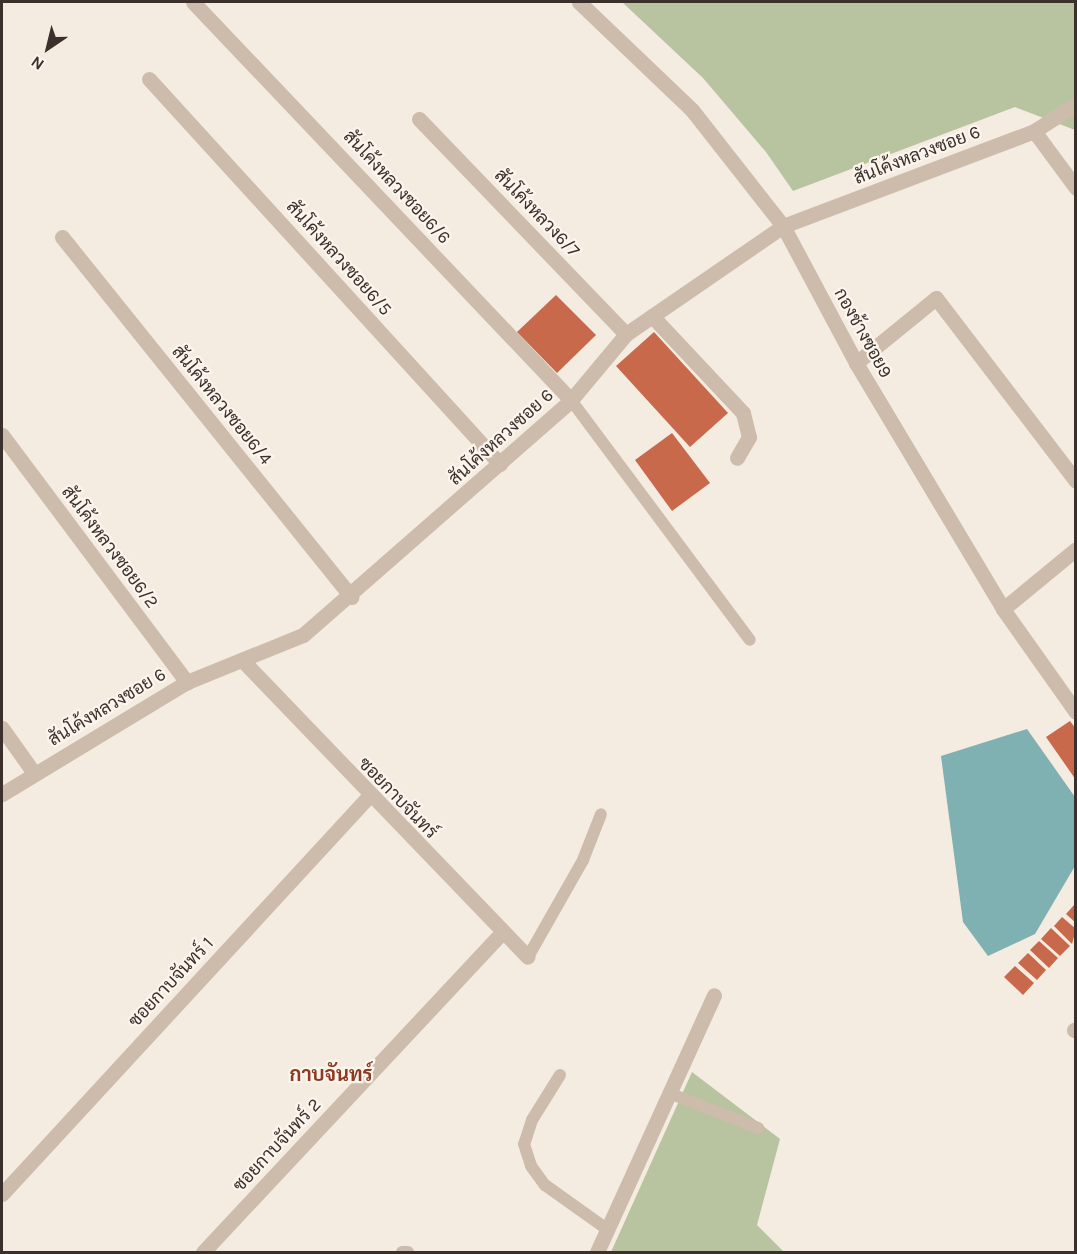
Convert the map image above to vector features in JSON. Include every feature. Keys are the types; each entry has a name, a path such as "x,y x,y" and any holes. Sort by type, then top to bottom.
{"street":[{"name":"สันโค้งหลวงซอย6/6","path":"193,2 571,400"},
{"name":"กองช้างซอย9","path":"579,2 692,110 783,226 856,363 1003,609 1076,712"},
{"name":"สันโค้งหลวงซอย6/5","path":"149,79 500,464"},
{"name":"สันโค้งหลวงซอย 6","path":"2,794 187,682 244,662 303,635 351,597 571,400 626,334 783,226 1034,131 1076,104"},
{"name":"สันโค้งหลวง6/7","path":"419,119 626,334"},
{"path":"1034,131 1076,188"},
{"name":"สันโค้งหลวงซอย6/4","path":"62,237 351,597"},
{"path":"856,363 936,298 1076,481"},
{"path":"652,316 743,413 749,437 737,458"},
{"name":"สันโค้งหลวงซอย6/2","path":"2,435 187,682"},
{"path":"1003,609 1076,549"},
{"name":"ซอยกาบจันทร์","path":"244,662 369,796 501,933 528,957"},
{"path":"2,728 34,773"},
{"name":"ซอยกาบจันทร์ 1","path":"2,1194 369,796"},
{"name":"ซอยกาบจันทร์ 2","path":"203,1252 501,933"},
{"path":"597,1252 714,995"}],"lane":[{"path":"571,400 750,640"},
{"path":"528,957 583,860 601,814"},
{"path":"560,1075 532,1120 525,1144 531,1166 545,1185 607,1229"},
{"path":"669,1093 759,1128"},
{"path":"402,1252 408,1252"}],"green space":[{"path":"622,2 1075,2 1075,130 1015,107 793,191 766,152 703,78"},
{"path":"692,1072 780,1139 757,1225 784,1252 611,1252"}],"water":[{"path":"1027,729 1075,797 1075,866 1035,934 988,956 963,922 941,756"}],"building":[{"path":"556,295 596,335 557,373 517,332"},
{"path":"654,332 728,413 690,447 616,366"},
{"path":"672,433 710,483 672,511 635,460"},
{"path":"1070,721 1076,729 1076,780 1046,737"},
{"path":"1074,905 1076,906 1076,923 1066,914"},
{"path":"1062,917 1076,929 1072,944 1054,926"},
{"path":"1051,928 1070,946 1060,956 1041,939"},
{"path":"1039,941 1058,958 1049,968 1030,950"},
{"path":"1028,953 1046,970 1037,980 1018,963"},
{"path":"1015,966 1034,983 1023,995 1004,977"}],"district":[{"name":"กาบจันทร์","path":"331,1074"}]}
